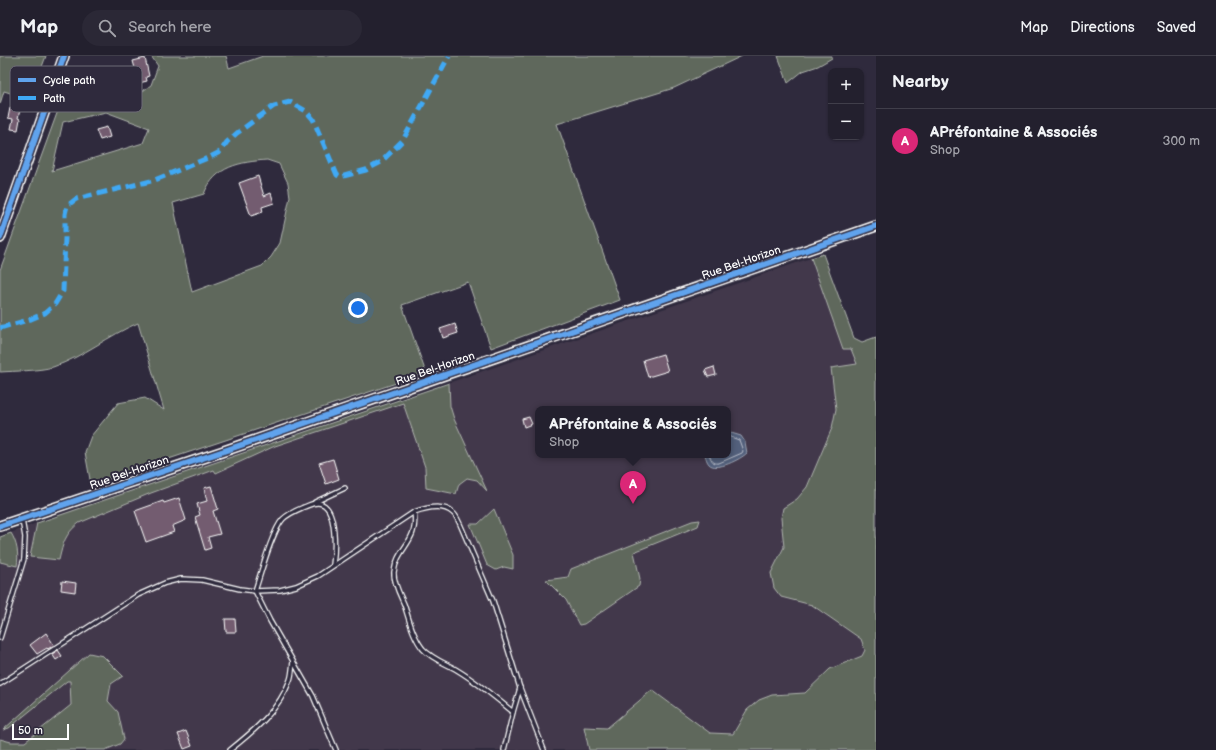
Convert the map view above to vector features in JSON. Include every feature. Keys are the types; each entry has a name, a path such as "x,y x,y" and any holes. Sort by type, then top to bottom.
{"street":[{"path":"60,66 64,56"},
{"path":"0,238 44,112"},
{"name":"Rue Bel-Horizon","path":"0,526 876,226"}],"lane":[{"path":"336,750 313,696 254,590 276,528 283,519 291,513 345,488"},
{"path":"314,503 322,504 328,508 335,542 333,564"},
{"path":"0,684 138,595 165,583 181,579 202,580 240,589 254,590 280,590 296,586 318,576 333,564 414,512 426,508 442,507 453,512 460,524 493,601 520,688 544,750"},
{"path":"414,512 414,533 397,560 394,573 398,589 418,642 424,650 435,659 456,669 513,712"},
{"path":"0,638 24,559 25,537 22,519"},
{"path":"230,750 265,719 280,699 291,680 293,662"},
{"path":"504,750 520,688"}],"shaded area":[{"path":"811,258 843,349 851,349 857,364 831,368 836,409 832,428 807,487 797,499 783,509 781,518 784,547 777,558 781,597 812,605 861,639 865,650 862,656 830,669 805,693 786,693 747,710 733,734 710,733 652,690 607,728 585,727 589,750 0,750 0,537 61,514 434,388"}],"green space":[{"path":"0,56 46,56 42,66 10,66 10,93 4,91 0,104"},
{"path":"151,56 226,56 229,68 263,56 742,56 674,88 557,124 620,300 491,348 468,282 402,305 426,373 91,485 85,452 91,436 118,403 145,398 164,410 138,323 75,358 53,367 34,370 0,372 0,270 57,112 106,112 142,112 142,92 151,85 158,66","holes":["106,112 149,128 143,143 52,171 63,122","267,160 279,164 288,183 290,197 280,243 271,257 262,266 192,292 173,203 204,194 215,177 222,171 238,164"]},
{"path":"778,56 832,56 832,58 818,66 803,71 788,83"},
{"path":"823,254 854,338 862,342 876,337 876,750 589,750 584,727 607,728 652,690 710,733 733,734 747,710 759,700 772,695 805,693 830,669 862,656 865,650 861,639 812,605 781,597 774,588 771,573 784,547 781,518 783,508 797,499 807,487 832,428 836,409 831,368 857,364 851,349 843,349 811,258"},
{"path":"449,383 450,406 454,419 487,491 477,480 467,478 459,484 456,494 426,488 425,467 403,403 275,446 216,473 214,470 151,493 79,523 65,539 59,560 30,557 37,523"},
{"path":"494,509 513,555 513,569 504,567 496,570 487,565 470,524 478,524"},
{"path":"700,520 698,526 634,552 640,579 639,586 584,624 579,625 566,600 546,580 568,577 571,569 692,521"},
{"path":"11,533 17,549 17,566 0,562 0,537"},
{"path":"89,653 103,656 123,676 111,684 108,701 118,712 124,739 120,744 105,750 0,750 0,739 11,742 25,742 71,705 70,681 67,681 9,728 3,730"}],"water":[{"path":"731,433 741,436 745,442 747,453 728,464 723,466 712,466 706,458 731,458"}],"building":[{"path":"145,58 149,76 146,77 147,81 142,82 142,66 134,66 133,61"},
{"path":"10,108 10,112 20,112 18,130 11,129 13,119 8,118"},
{"path":"107,127 110,137 100,140 96,130"},
{"path":"258,176 264,196 271,193 274,203 262,207 263,212 251,216 239,183"},
{"path":"455,324 458,333 443,338 440,329"},
{"path":"663,354 668,371 648,377 643,360"},
{"path":"714,367 716,375 708,377 705,370"},
{"path":"529,417 532,424 524,427 522,419"},
{"path":"333,459 339,479 326,484 319,463"},
{"path":"211,486 218,509 213,511 220,534 208,537 211,548 205,550 195,517 200,515 197,504 207,501 204,488"},
{"path":"179,498 186,520 172,526 174,532 146,542 135,511 163,501 164,503"},
{"path":"62,581 76,583 75,592 61,590"},
{"path":"225,619 235,619 236,632 226,632"},
{"path":"46,633 54,645 37,654 30,645"},
{"path":"58,650 62,656 56,660 52,654"},
{"path":"186,731 192,746 184,749 178,734"}],"marked path":[{"path":"0,328 31,319 45,313 55,304 63,291 65,214 67,206 76,199 155,180 210,157 220,152 227,142 237,133 274,106 290,102 306,111 313,119 337,175 340,177 366,170 381,162 403,140 449,56"}],"cycle path":[{"path":"60,66 64,56"},
{"path":"0,238 44,112"},
{"path":"0,526 221,452 876,226"}],"place":[{"name":"APréfontaine & Associés","path":"633,504"}]}
